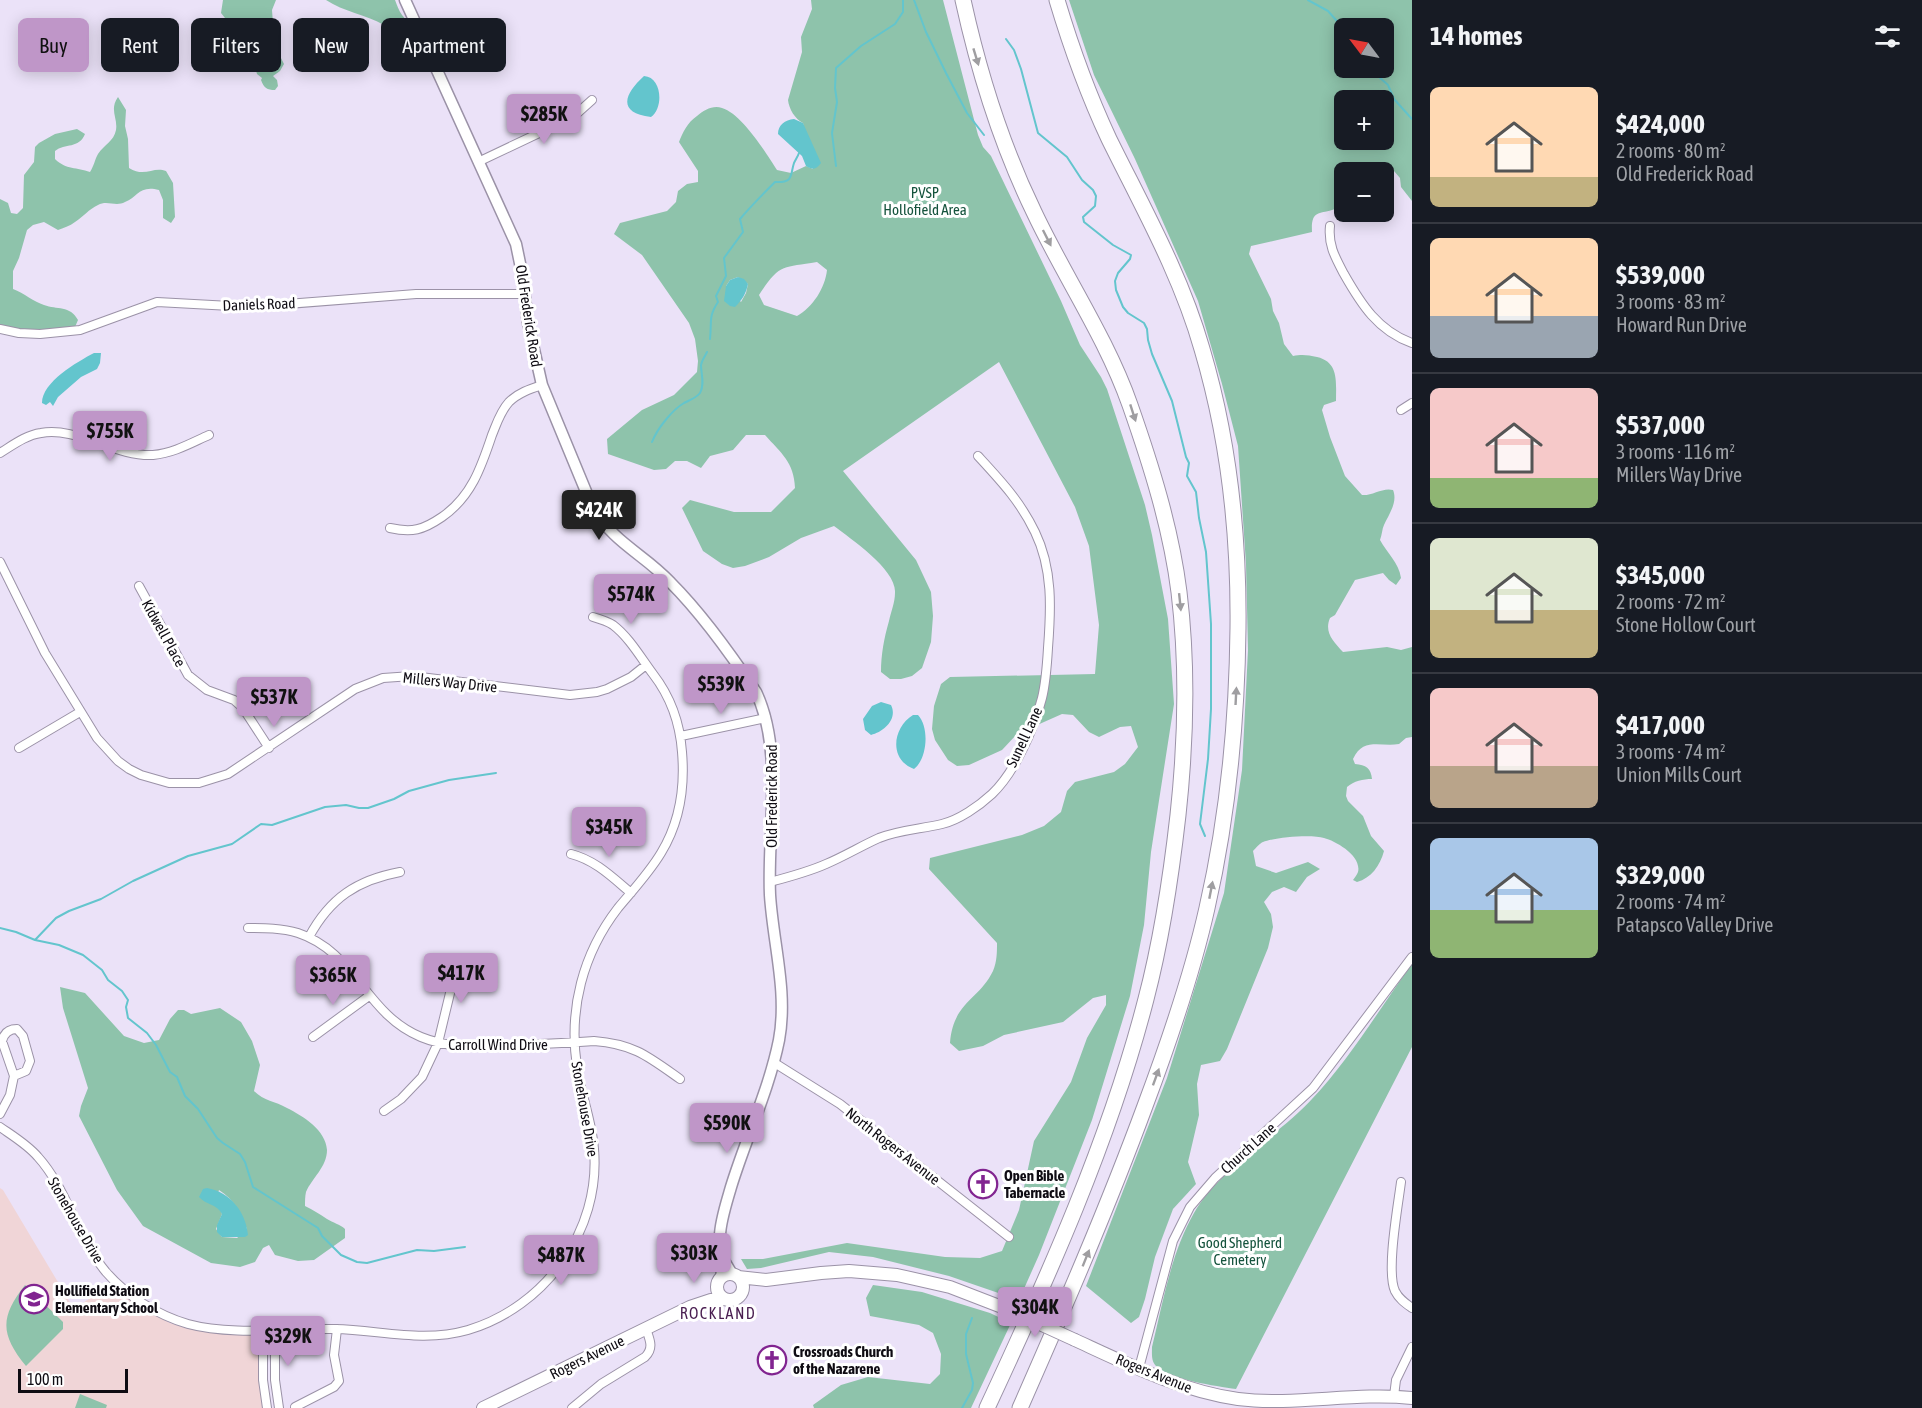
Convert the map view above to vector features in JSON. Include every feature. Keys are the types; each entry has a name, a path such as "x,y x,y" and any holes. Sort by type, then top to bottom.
{"highway":[{"path":"963,0 987,93 1016,171 1034,212 1129,402 1161,504 1178,589 1186,693 1180,796 1170,885 1146,1000 1113,1107 1082,1190 987,1408"},
{"path":"1020,1408 1077,1281 1109,1201 1178,1012 1207,909 1218,853 1237,699 1239,588 1236,535 1227,455 1213,386 1180,282 1093,103 1057,0"}],"main road":[{"name":"Rogers Avenue","path":"690,1307 727,1278 766,1280 849,1271 897,1275 950,1287 1007,1309 1139,1368 1195,1390 1238,1403 1364,1396 1412,1398"},
{"path":"727,1278 742,1286 741,1293 733,1299 725,1299 718,1292 727,1278"},
{"name":"Rogers Avenue","path":"741,1293 766,1280"},
{"name":"Rogers Avenue","path":"483,1408 690,1307 711,1300 725,1299"}],"street":[{"name":"Old Frederick Road","path":"405,0 516,244 534,356 542,385 584,488 601,520 618,539 657,569 685,598 743,673 756,693 766,718 771,741 772,763 771,915 782,1006 773,1062 726,1204 719,1234 720,1254 727,1278"},
{"path":"478,162 573,117 592,100"},
{"path":"1330,226 1330,245 1362,304 1373,318 1392,334 1412,343"},
{"name":"Daniels Road","path":"0,329 40,334 80,330 156,302 249,307 416,294 524,294"},
{"path":"390,528 405,532 413,531 437,520 458,503 477,477 504,409 515,397 542,385"},
{"path":"1401,410 1412,403"},
{"path":"0,453 18,441 41,433 68,434 127,453 140,454 168,453 209,435"},
{"name":"Sunell Lane","path":"770,882 811,870 894,833 944,824 961,816 992,794 1004,780 1025,741 1035,718 1045,681 1051,600 1044,554 1035,532 1010,490 978,456"},
{"name":"Millers Way Drive","path":"0,562 39,643 97,738 118,761 141,775 169,783 184,784 215,779 242,766 356,689 383,678 412,676 570,695 607,689 631,677 646,665"},
{"name":"Kidwell Place","path":"139,586 188,675 202,687 226,696 239,704 269,748"},
{"name":"Stonehouse Drive","path":"0,1126 39,1158 55,1182 91,1251 108,1273 130,1295 156,1311 188,1324 220,1330 337,1329 418,1337 470,1330 504,1316 518,1307 561,1266 585,1221 594,1186 595,1165 592,1129 577,1067 575,1042 578,995 590,956 605,927 661,854 677,815 683,783 681,736 675,714 666,695 656,677 613,625 593,617"},
{"path":"19,748 80,712"},
{"path":"681,736 766,718"},
{"path":"571,854 584,857 594,863 631,893"},
{"path":"309,937 324,913 346,892 371,879 400,872"},
{"name":"Carroll Wind Drive","path":"248,928 283,930 309,937 322,944 338,957 381,1009 401,1026 438,1043 468,1047 609,1042 645,1054 680,1079"},
{"name":"Church Lane","path":"1139,1368 1173,1241 1190,1207 1215,1178 1313,1088 1412,957"},
{"path":"384,1111 401,1099 422,1077 438,1043 451,989 469,958"},
{"path":"313,1037 369,996"},
{"path":"0,1114 10,1095 14,1076 2,1041 7,1032 17,1029 23,1035 30,1061 26,1071 14,1076"},
{"name":"North Rogers Avenue","path":"773,1062 840,1104 1010,1237"},
{"path":"1401,1182 1391,1273 1396,1292 1412,1308"},
{"path":"263,1329 263,1380 267,1408"},
{"path":"275,1329 275,1380 279,1408"},
{"path":"295,1407 334,1387 339,1381 334,1355 337,1329"},
{"path":"572,1408 601,1384 645,1357 651,1347 646,1329"},
{"path":"1394,1396 1396,1380 1412,1347"}],"shaded area":[{"name":"Hollifield Station Elementary School","path":"0,1188 74,1309 111,1284 138,1306 170,1323 221,1334 253,1334 259,1345 264,1408 0,1408"}],"green space":[{"path":"223,0 276,0 272,10 273,18 225,18 221,13"},
{"path":"326,0 395,0 404,18 381,18 381,23"},
{"name":"PVSP Hollofield Area","path":"811,0 943,0 983,147 991,156 1080,345 1107,389 1145,505 1168,619 1174,704 1151,852 1144,925 1130,996 1092,1120 1019,1300 949,1276 873,1257 829,1252 761,1268 747,1269 741,1259 763,1259 847,1243 945,1257 980,1258 1002,1251 1019,1210 1034,1141 1071,1082 1087,1038 1106,1005 1106,995 1093,998 1063,1022 1004,1035 983,1046 959,1051 950,1043 952,1029 961,1010 981,989 993,971 997,943 929,869 930,858 1022,835 1044,826 1061,812 1067,791 1075,782 1114,772 1125,764 1138,747 1131,726 1120,727 1099,737 1089,732 1073,715 1062,714 1017,734 1002,750 969,765 957,766 948,760 935,740 932,729 934,706 941,684 950,677 1095,674 1099,625 1089,546 1075,507 999,362 843,471 916,560 931,592 933,616 931,642 922,668 912,676 890,679 881,672 881,666 884,640 894,600 894,584 872,556 834,526 801,538 769,557 745,566 733,568 722,564 703,551 682,508 690,500 734,512 771,512 795,488 789,465 765,435 746,435 733,450 710,456 701,468 687,461 675,461 666,469 654,470 608,454 607,439 642,410 674,395 697,372 698,361 695,339 689,323 642,255 614,234 620,223 667,211 676,202 678,191 687,184 698,182 698,171 679,142 691,122 700,114 715,107 730,112 745,126 777,170 791,173 806,166 813,169 803,123 793,113 788,100 802,52 801,37 812,9","holes":["817,262 827,270 826,277 808,308 797,316 764,305 759,295 777,272 789,267","738,277 748,284 741,302 726,286 730,280"]},
{"path":"1069,0 1412,0 1412,201 1401,187 1400,178 1394,171 1394,162 1334,162 1334,209 1319,213 1314,217 1312,232 1251,246 1249,254 1271,299 1284,344 1293,356 1317,357 1329,363 1333,368 1336,380 1336,401 1324,405 1322,410 1345,476 1362,495 1393,490 1394,503 1380,540 1395,563 1401,578 1396,585 1383,573 1355,580 1335,615 1330,618 1328,628 1333,640 1343,652 1387,647 1401,650 1412,647 1412,737 1406,738 1399,744 1367,745 1357,752 1353,759 1355,764 1367,768 1372,779 1365,779 1350,785 1347,787 1346,796 1363,816 1371,836 1384,851 1380,862 1367,878 1357,882 1353,880 1358,872 1356,860 1347,850 1324,838 1303,836 1276,839 1262,843 1253,851 1256,866 1276,873 1308,862 1320,869 1307,877 1296,892 1284,887 1272,892 1264,902 1271,914 1273,927 1268,948 1227,1049 1220,1061 1201,1065 1197,1084 1199,1115 1188,1162 1196,1184 1173,1209 1155,1257 1139,1317 1131,1323 1086,1286 1167,1078 1224,893 1242,770 1248,650 1246,564 1238,446 1198,301 1135,159 1094,75"},
{"path":"257,72 279,72 273,76 278,86 275,90 268,89"},
{"path":"118,97 126,110 125,126 129,168 140,172 166,171 173,183 175,217 171,223 163,218 163,200 159,190 147,189 122,203 98,205 73,223 58,230 44,222 33,225 27,230 13,271 13,289 40,304 67,310 78,320 75,327 56,330 28,330 0,325 0,199 8,203 11,213 17,214 23,208 24,175 34,162 35,147 55,134 77,129 85,134 76,144 55,151 55,159 67,167 90,172 98,154 115,134 114,106"},
{"name":"Good Shepherd Cemetery","path":"1412,964 1412,1047 1236,1389 1194,1382 1163,1371 1153,1362 1152,1347 1179,1244 1194,1213 1218,1182 1298,1113 1326,1084"},
{"path":"60,987 85,993 124,1036 144,1043 159,1040 170,1019 178,1010 191,1014 220,1008 241,1022 252,1041 260,1065 254,1091 300,1115 313,1124 323,1136 327,1150 325,1162 306,1192 305,1206 343,1227 345,1238 314,1260 298,1261 275,1255 269,1245 263,1248 255,1262 240,1267 211,1263 143,1226 117,1190 79,1116 88,1088 63,1008","holes":["219,1190 236,1207 247,1229 237,1238 222,1237 216,1229 222,1214 220,1209 214,1205"]},
{"path":"25,1285 63,1322 63,1329 26,1366 11,1344 6,1326 11,1307"},
{"path":"873,1285 922,1292 990,1313 1011,1323 971,1408 814,1408 813,1405 841,1385 868,1377 930,1384 940,1374 941,1354 933,1333 919,1325 870,1316 866,1298"},
{"path":"80,1394 107,1405 106,1408 75,1408"}],"water":[{"path":"644,76 650,78 658,87 658,107 651,117 633,111 627,102 632,89"},
{"path":"794,119 803,123 821,163 816,168 806,166 802,156 778,134 783,124"},
{"path":"738,277 744,279 748,284 743,297 735,307 724,301 726,286 730,280"},
{"path":"94,353 101,353 97,369 81,377 58,397 53,406 50,402 46,405 42,403 44,395 54,380 70,367"},
{"path":"881,702 891,705 893,715 885,728 871,735 865,730 863,719 872,706"},
{"path":"913,715 918,715 922,721 925,735 922,758 914,769 900,759 896,744 901,728"},
{"path":"207,1188 223,1194 235,1204 244,1219 248,1235 222,1237 217,1232 217,1225 222,1214 217,1208 199,1197 203,1189"}],"waterway":[{"path":"836,166 832,133 837,102 836,68 861,46 895,24 903,12 903,0"},
{"path":"914,0 926,32 946,73 967,113 984,135"},
{"path":"1308,0 1328,11 1334,18"},
{"path":"1006,39 1014,50 1021,69 1038,133 1067,157 1096,196 1095,206 1083,217 1084,222 1113,245 1131,255 1118,273 1115,281 1116,290 1123,307 1144,323 1147,329 1152,354 1172,401 1189,463 1187,476 1196,492 1206,552 1211,624 1211,709 1200,824 1205,836"},
{"path":"1380,78 1388,85 1394,99 1412,119"},
{"path":"710,339 712,316 718,302 716,296 726,276 724,258 743,232 740,219 775,182 788,180 799,153"},
{"path":"652,442 657,431 670,415 679,406 700,393 703,383 701,365 707,352"},
{"path":"35,940 56,918 69,911 101,899 133,881 188,856 232,844 261,824 272,825 325,807 346,805 368,808 409,791 449,780 496,773"},
{"path":"0,928 35,940 59,945 83,955 102,970 108,980 122,991 128,1000 126,1007 128,1018 147,1033 156,1045 170,1072 177,1077 185,1096 198,1109 217,1138 240,1154 253,1187 318,1228 322,1236 341,1255 357,1262 367,1263 417,1250 434,1251 465,1247"},
{"path":"962,1408 972,1390 973,1383 966,1354 966,1334 972,1318"}],"place":[{"name":"Open Bible Tabernacle","path":"983,1184"},
{"name":"Hollifield Station Elementary School","path":"34,1299"},
{"name":"Crossroads Church of the Nazarene","path":"772,1360"}],"district":[{"name":"ROCKLAND","path":"718,1313"}]}
